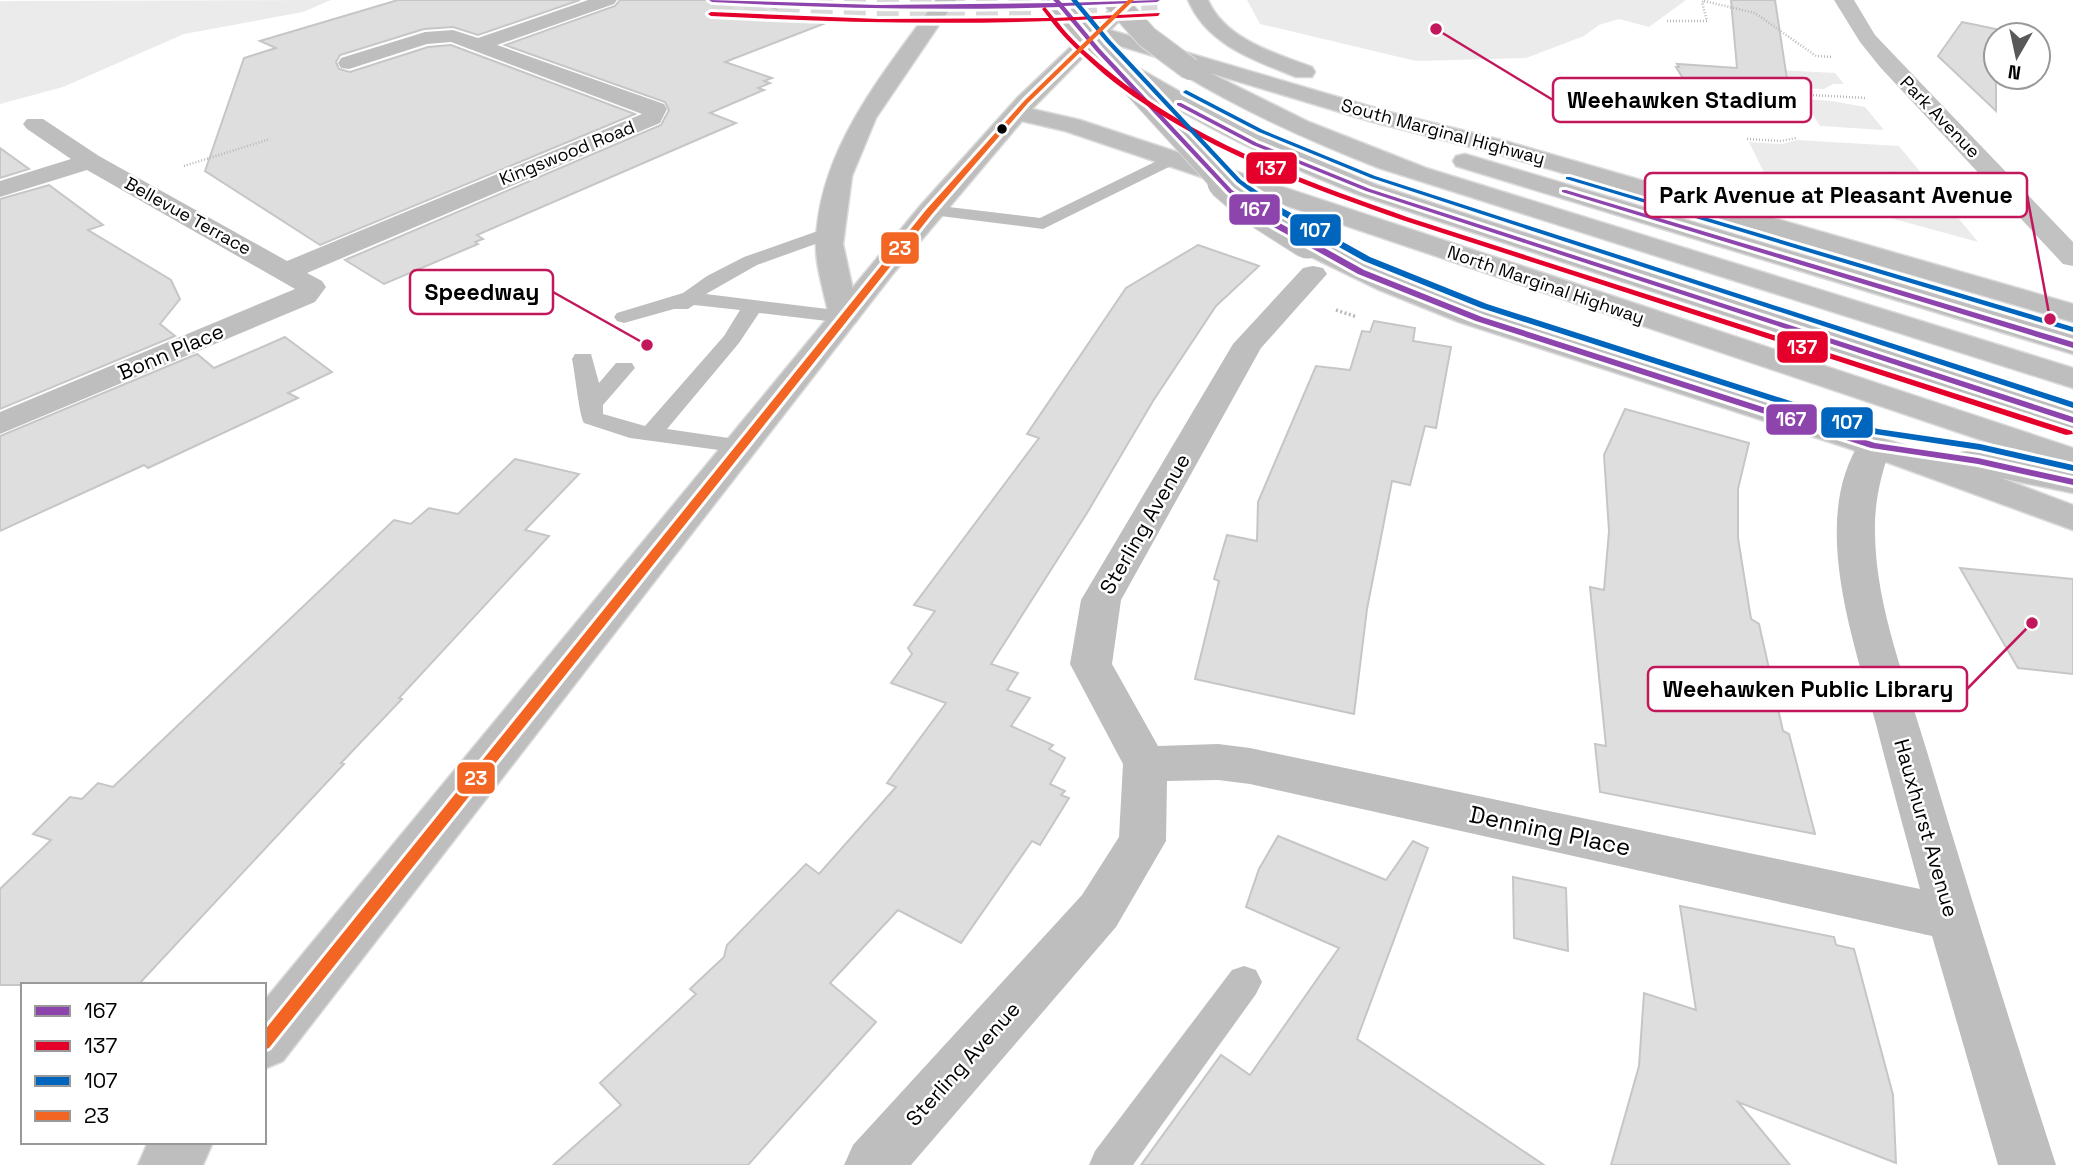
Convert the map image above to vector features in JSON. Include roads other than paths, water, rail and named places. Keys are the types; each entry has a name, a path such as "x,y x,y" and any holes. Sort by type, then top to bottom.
{"main road":[{"path":"349,63 437,36 453,36 477,45 607,0"},
{"path":"844,317 828,244 839,176 849,146 864,118 946,0"},
{"path":"1114,0 1147,37 1190,69 1272,116 1342,146 1417,173 2073,378"},
{"path":"266,1040 932,210 1018,113 1096,41 1131,0"},
{"path":"1198,0 1206,18 1255,51 1357,94 1496,146"},
{"name":"Park Avenue","path":"1844,0 1854,20 1888,62 2073,258"},
{"path":"1057,2 1137,78 1216,124 1293,160 1368,190 2073,420"},
{"path":"1096,41 1230,191 1273,223 1310,259 1361,272 1479,319 1953,472 2073,518"},
{"name":"South Marginal Highway","path":"1096,41 1496,146 2073,313"},
{"name":"Kingswood Road","path":"287,271 652,118 656,109 477,45"},
{"path":"1190,69 1342,124 2073,345"},
{"name":"North Marginal Highway","path":"1018,113 1072,125 2073,460"},
{"name":"Bellevue Terrace","path":"35,124 89,160 287,271"},
{"path":"0,189 89,160"},
{"name":"Sterling Avenue","path":"873,1165 1099,911 1142,841 1145,764 1091,664 1101,600 1248,344 1310,259"},
{"name":"Bonn Place","path":"0,425 305,296 312,287 287,271"},
{"path":"1874,446 1978,461 2073,482"},
{"name":"Hauxhurst Avenue","path":"1874,446 1862,479 1857,506 1856,536 1862,599 1952,918 2027,1165"},
{"name":"Denning Place","path":"1145,764 1218,762 1250,766 1952,918"},
{"path":"167,1165 183,1144"}],"lane":[{"path":"932,210 1043,223 1171,159"},
{"path":"661,323 711,281 746,263 829,233"},
{"path":"624,317 688,298 844,317"},
{"path":"650,434 733,339 752,307"},
{"path":"583,359 592,404 592,418 631,431 741,446"},
{"path":"592,404 624,368"},
{"path":"1109,1165 1244,982"}],"tunnel":[{"path":"712,0 934,7 1157,0"}],"place":[{"name":"Weehawken Stadium","path":"1436,29"},
{"name":"Park Avenue at Pleasant Avenue","path":"2050,319"},
{"name":"Speedway","path":"647,345"},
{"name":"Weehawken Public Library","path":"2032,623"}]}
